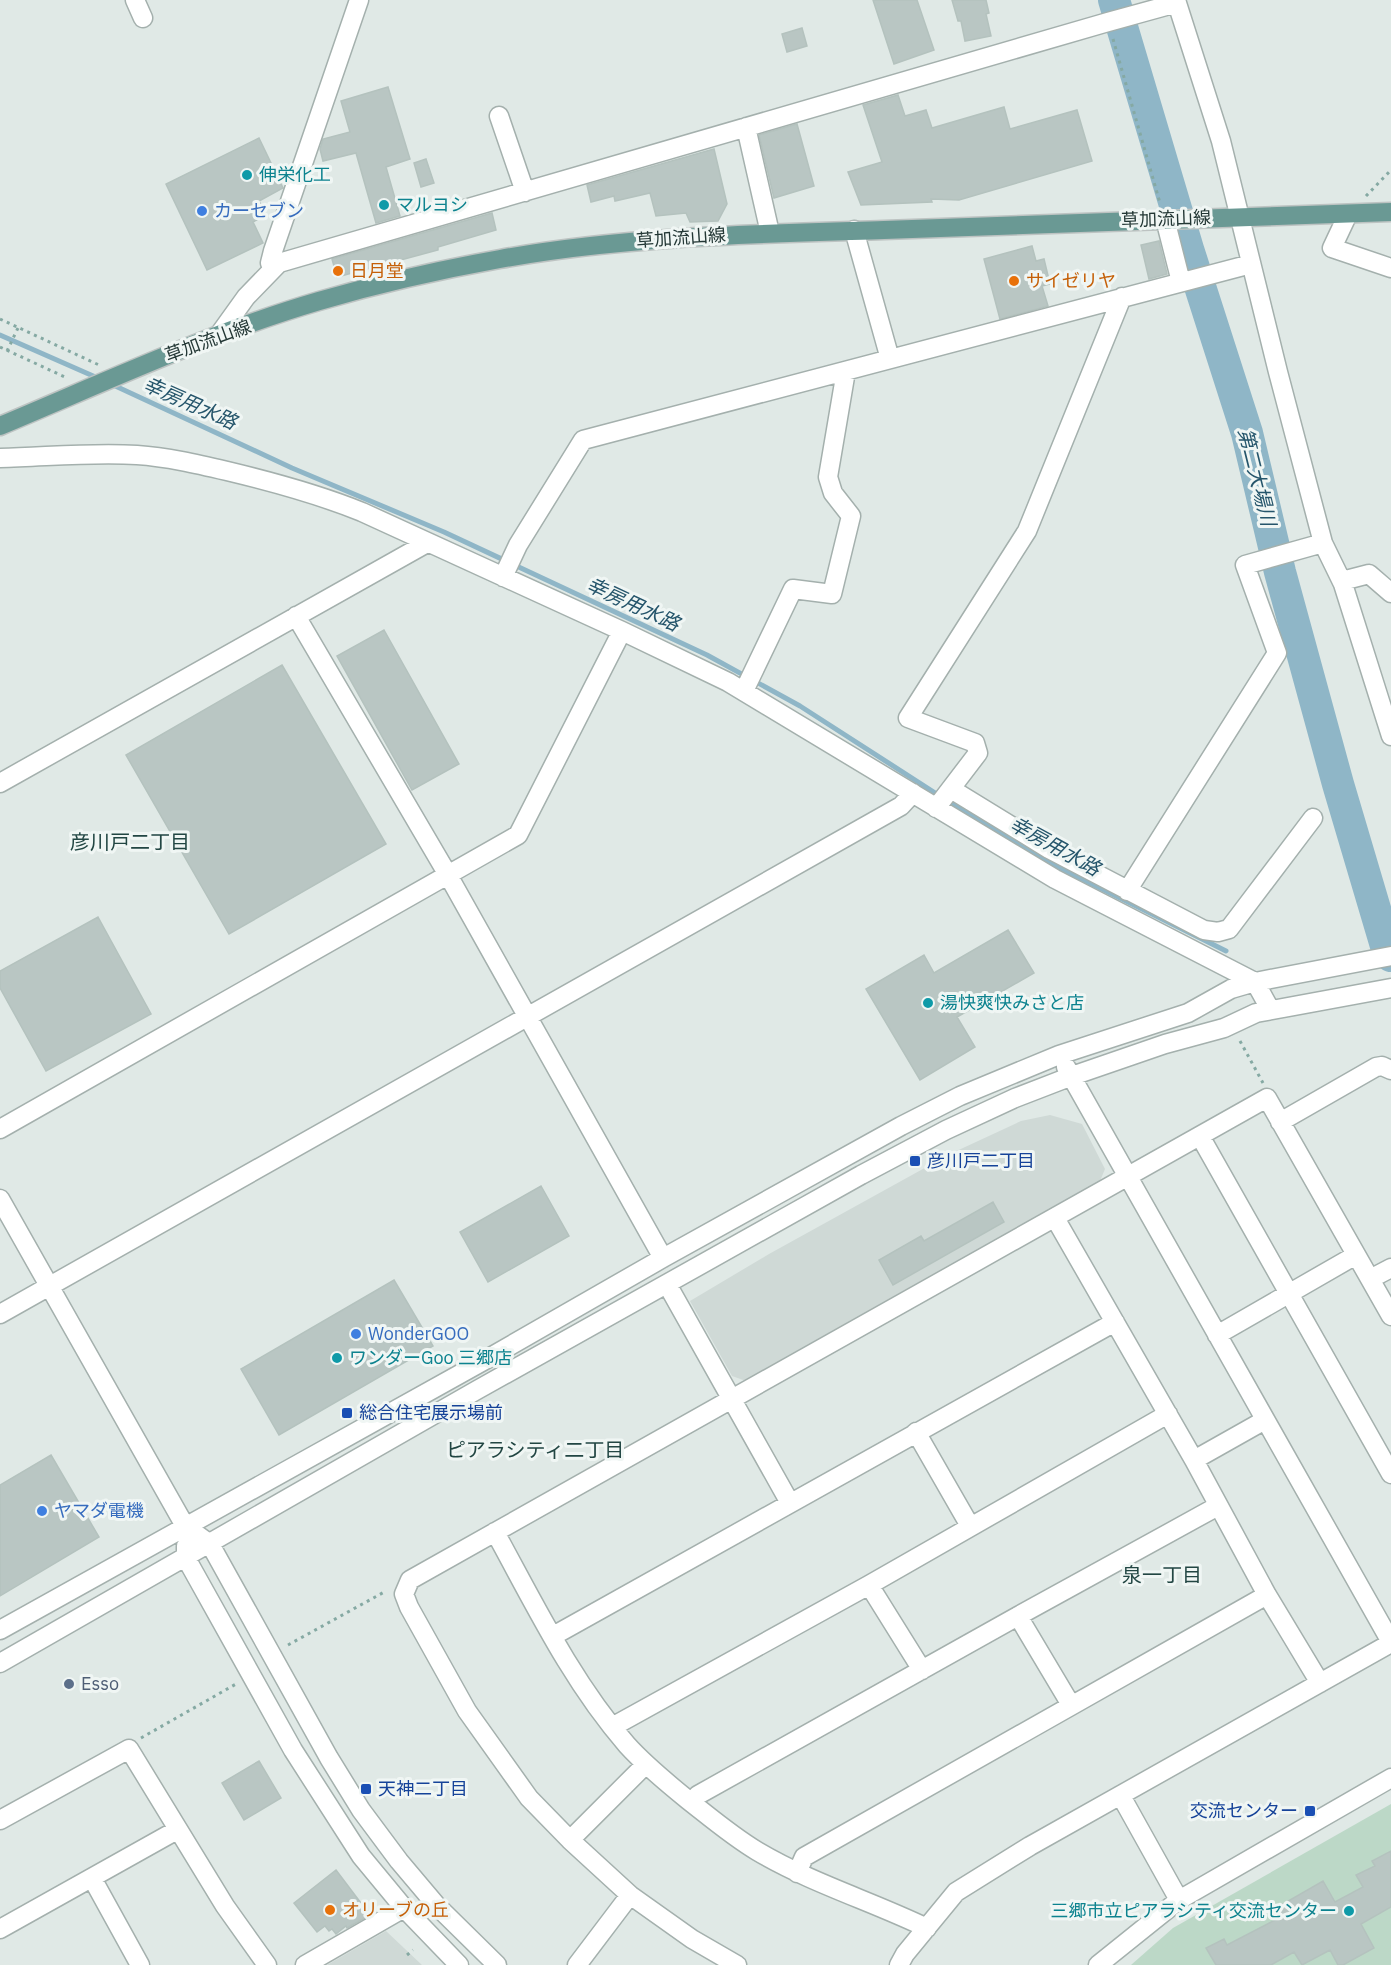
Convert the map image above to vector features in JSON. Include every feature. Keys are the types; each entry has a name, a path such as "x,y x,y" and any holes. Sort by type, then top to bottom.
{"main road":[{"name":"草加流山線","path":"0,426 218,336 317,302 407,279 576,246 667,238 770,233 1391,212"}],"street":[{"path":"135,0 143,18"},
{"path":"273,269 270,263 273,251 359,0"},
{"path":"218,336 246,297 279,263 1176,2 1221,141 1323,543 1342,581 1387,711 1391,736"},
{"path":"500,116 525,192"},
{"path":"746,127 770,233"},
{"path":"1348,214 1332,248 1391,268"},
{"path":"1165,219 1181,282"},
{"path":"854,230 890,359"},
{"path":"503,577 512,556 583,440 1251,264"},
{"path":"936,808 978,753 975,743 908,718 1028,531 1122,297"},
{"path":"744,690 793,589 832,594 851,516 833,493 828,477 846,370"},
{"path":"0,458 92,454 172,459 287,485 326,497 622,631 744,690 1055,879 1255,982 1270,1009"},
{"path":"0,783 427,543"},
{"path":"1127,891 1277,653 1245,565 1323,543"},
{"path":"1342,581 1369,574 1391,593"},
{"path":"296,616 448,874 663,1257"},
{"path":"0,1129 518,835 622,631"},
{"path":"951,789 1049,849 1127,891 1204,930 1218,932 1229,929 1313,818"},
{"path":"0,1314 901,806 913,793"},
{"path":"0,1630 487,1359 663,1257 960,1096 1059,1054 1188,1013 1231,990 1255,982 1391,956"},
{"path":"0,1663 477,1390 861,1175 946,1130 1016,1098 1072,1076 1165,1044 1224,1028 1270,1009 1391,988"},
{"path":"899,1965 905,1954 956,1892 1030,1846 1391,1643 1059,1054"},
{"path":"1280,1122 1376,1067 1382,1066 1391,1070"},
{"path":"737,1965 693,1939 630,1895 570,1840 529,1798 467,1711 409,1608 404,1594 410,1580 1267,1098 1391,1316"},
{"path":"1200,1136 1391,1474"},
{"path":"0,1199 185,1526 210,1544 329,1758 361,1810 399,1862 438,1906 497,1965"},
{"path":"1055,1218 1194,1460 1267,1595 1320,1683"},
{"path":"1218,1335 1356,1255"},
{"path":"1370,1279 1391,1268"},
{"path":"667,1284 790,1503"},
{"path":"553,1636 916,1431 1115,1322"},
{"path":"612,1727 868,1585 1168,1414"},
{"path":"1194,1460 1265,1420"},
{"path":"916,1431 970,1526"},
{"path":"692,1803 698,1795 1218,1506"},
{"path":"185,1526 186,1558 293,1750 361,1856 405,1908 459,1965"},
{"path":"495,1532 579,1681 612,1727 646,1764 721,1829 797,1873 927,1928"},
{"path":"868,1585 922,1670"},
{"path":"797,1873 804,1857 1267,1595"},
{"path":"1018,1616 1071,1705"},
{"path":"0,1820 129,1749 225,1906 267,1965"},
{"path":"570,1840 646,1764"},
{"path":"1098,1965 1179,1900 1391,1778"},
{"path":"1121,1796 1179,1900"},
{"path":"0,1929 177,1830"},
{"path":"92,1878 131,1962"},
{"path":"577,1965 630,1895"},
{"path":"305,1965 405,1908"}],"path":[{"path":"1108,22 1165,219"},
{"path":"1348,214 1391,170"},
{"path":"0,319 18,327 106,381"},
{"path":"7,351 18,327"},
{"path":"0,347 106,381"},
{"path":"1239,1041 1266,1089 1267,1098"},
{"path":"288,1645 410,1580"},
{"path":"129,1749 139,1739 236,1684"},
{"path":"407,1955 413,1950"}],"shaded area":[{"path":"1050,1115 1082,1124 1105,1169 1100,1181 746,1381 732,1376 690,1301 769,1254 950,1154 1021,1121"},
{"path":"386,1931 422,1965 327,1965"}],"green space":[{"path":"1391,1804 1391,1965 1131,1965 1173,1928"}],"building":[{"path":"873,0 917,0 934,50 894,64"},
{"path":"952,0 986,0 989,13 986,14 991,36 965,41 961,21 958,21"},
{"path":"802,28 807,46 787,52 782,34"},
{"path":"388,87 410,159 386,167 400,216 376,223 356,153 323,161 320,149 323,139 350,132 341,101"},
{"path":"898,95 905,116 926,110 932,128 1004,107 1010,129 1077,110 1092,161 959,200 931,199 932,202 861,205 848,172 882,162 863,105"},
{"path":"797,124 814,186 774,198 759,135"},
{"path":"259,138 283,188 259,201 266,215 253,222 263,243 207,270 166,184"},
{"path":"714,149 727,204 718,221 690,222 686,213 656,216 650,193 615,201 614,196 591,202 587,185"},
{"path":"426,159 434,183 421,187 414,163"},
{"path":"492,213 496,230 438,247 438,250 337,277 332,259"},
{"path":"1159,241 1167,274 1149,279 1141,245"},
{"path":"1032,246 1036,261 1044,259 1050,284 1042,286 1048,306 1000,319 984,259"},
{"path":"384,630 459,764 412,790 337,656"},
{"path":"282,665 386,844 229,934 126,755"},
{"path":"98,917 151,1014 46,1071 0,988 0,971"},
{"name":"湯快爽快みさと店","path":"1008,930 1034,973 957,1017 975,1047 920,1080 866,989 924,955 934,973"},
{"path":"541,1186 569,1236 488,1282 460,1232"},
{"path":"993,1202 1004,1222 893,1285 879,1260 921,1236 924,1241"},
{"name":"ワンダーGoo 三郷店","path":"394,1280 433,1346 279,1435 241,1369"},
{"name":"ヤマダ電機","path":"51,1455 99,1537 0,1596 0,1485"},
{"path":"259,1761 281,1798 244,1820 222,1783"},
{"name":"三郷市立ピアラシティ交流センター","path":"1391,1851 1391,1907 1361,1924 1374,1948 1343,1965 1338,1965 1330,1950 1302,1965 1294,1952 1271,1965 1216,1965 1206,1948 1224,1939 1227,1945 1281,1917 1276,1908 1323,1881 1335,1902 1363,1887 1356,1875 1375,1866 1372,1861"},
{"path":"336,1870 370,1915 347,1928 346,1926 336,1934 325,1926 317,1932 294,1903"}],"waterway":[{"name":"第二大場川","path":"1114,0 1188,249 1247,433 1280,572 1338,784 1386,946 1391,956"},
{"name":"幸房用水路","path":"0,335 100,379"},
{"name":"幸房用水路","path":"111,384 292,468 444,532 707,655 800,706 960,809 1046,861 1226,951"}],"place":[{"name":"伸栄化工","path":"247,175"},
{"name":"マルヨシ","path":"384,205"},
{"name":"カーセブン","path":"202,211"},
{"name":"日月堂","path":"338,271"},
{"name":"サイゼリヤ","path":"1014,281"},
{"name":"湯快爽快みさと店","path":"928,1003"},
{"name":"彦川戸二丁目","path":"915,1161"},
{"name":"WonderGOO","path":"356,1334"},
{"name":"ワンダーGoo 三郷店","path":"337,1358"},
{"name":"総合住宅展示場前","path":"347,1413"},
{"name":"ヤマダ電機","path":"42,1511"},
{"name":"Esso","path":"69,1684"},
{"name":"天神二丁目","path":"366,1789"},
{"name":"交流センター","path":"1310,1811"},
{"name":"オリーブの丘","path":"330,1910"},
{"name":"三郷市立ピアラシティ交流センター","path":"1349,1911"}],"district":[{"name":"彦川戸二丁目","path":"130,842"},
{"name":"ピアラシティ二丁目","path":"535,1450"},
{"name":"泉一丁目","path":"1162,1575"}]}
